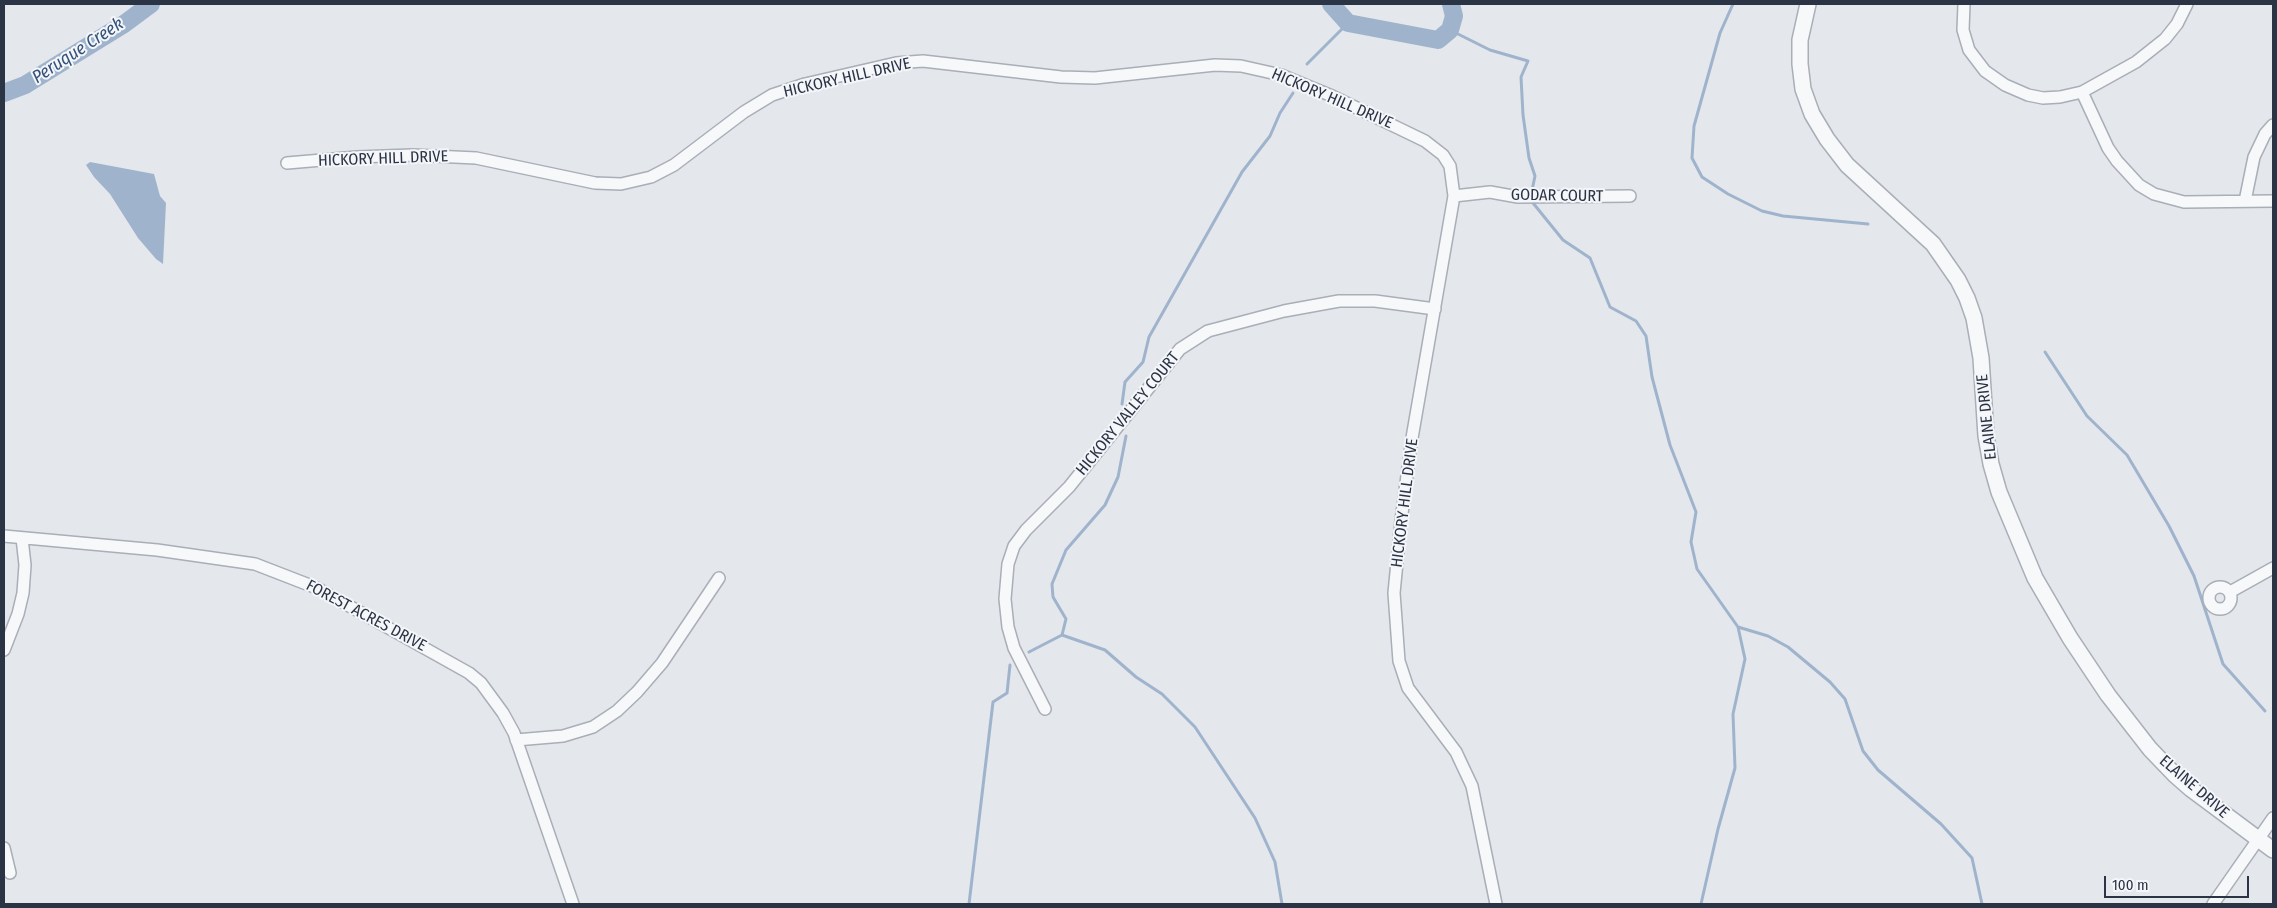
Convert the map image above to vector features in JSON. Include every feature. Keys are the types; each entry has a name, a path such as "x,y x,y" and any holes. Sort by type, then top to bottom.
{"street":[{"name":"ELAINE DRIVE","path":"1808,4 1800,40 1800,64 1803,89 1812,114 1827,139 1847,165 1933,244 1958,280 1967,298 1974,318 1981,358 1986,436 1991,464 1999,492 2035,578 2070,638 2108,695 2150,749 2191,789 2273,850"},
{"path":"1964,4 1963,30 1969,50 1985,71 2005,85 2028,95 2043,98 2060,97 2082,92 2115,75 2151,52 2177,24 2187,4"},
{"name":"HICKORY HILL DRIVE","path":"287,163 357,157 412,155 476,158 595,183 621,184 651,177 674,165 744,112 772,95 805,84 896,63 923,61 1061,78 1095,78 1215,65 1241,66 1281,75 1332,96 1425,141 1443,155 1450,166 1454,196 1412,438 1400,521 1394,593 1399,661 1408,688 1456,752 1472,786 1496,904"},
{"path":"2082,92 2108,148 2122,168 2139,185 2154,194 2184,202 2273,201"},
{"path":"2245,201 2254,157 2265,134 2273,125"},
{"name":"GODAR COURT","path":"1454,196 1490,192 1518,197 1630,196"},
{"name":"HICKORY VALLEY COURT","path":"1045,709 1014,648 1008,627 1005,599 1008,564 1014,546 1026,530 1069,487 1180,349 1208,331 1284,311 1339,301 1375,301 1435,309"},
{"name":"FOREST ACRES DRIVE","path":"4,536 193,554 255,564 317,588 469,672 481,684 503,713 516,740 573,904"},
{"path":"4,650 18,614 23,593 25,565 22,538"},
{"path":"2230,592 2273,568"},
{"path":"516,740 563,736 593,727 617,711 637,692 662,663 719,578"},
{"path":"2213,904 2273,818"},
{"path":"4,848 10,873"}],"water":[{"path":"90,162 154,174 160,196 166,203 163,264 156,259 138,238 110,194 94,177 86,165"}],"waterway":[{"name":"Peruque Creek","path":"4,93 25,85 124,24 151,4"},
{"name":"Peruque Creek","path":"1331,4 1348,23 1438,40 1450,30 1454,16 1451,4"},
{"path":"1733,4 1720,33 1694,126 1692,158 1702,177 1728,194 1762,211 1783,216 1868,224"},
{"path":"1307,64 1348,23"},
{"path":"1438,40 1454,32 1490,50 1528,61 1521,77 1523,115 1529,158 1535,176 1531,195"},
{"path":"1122,404 1125,382 1143,362 1149,337 1242,172 1270,136 1280,113 1293,93"},
{"path":"1533,203 1563,240 1590,258 1610,307 1636,321 1646,336 1652,377 1670,445 1696,512 1691,542 1697,569 1738,627 1745,659 1733,714 1735,768 1718,829 1701,904"},
{"path":"2045,352 2087,416 2127,455 2169,526 2194,576 2223,664 2265,711"},
{"path":"1062,635 1066,619 1053,597 1052,584 1066,550 1105,505 1118,477 1126,436"},
{"path":"1738,627 1768,636 1788,647 1830,682 1845,699 1863,751 1878,770 1941,824 1972,858 1982,904"},
{"path":"1029,652 1062,635 1105,650 1136,677 1162,694 1195,727 1255,818 1275,862 1282,904"},
{"path":"969,904 993,702 1007,693 1010,665"}]}
